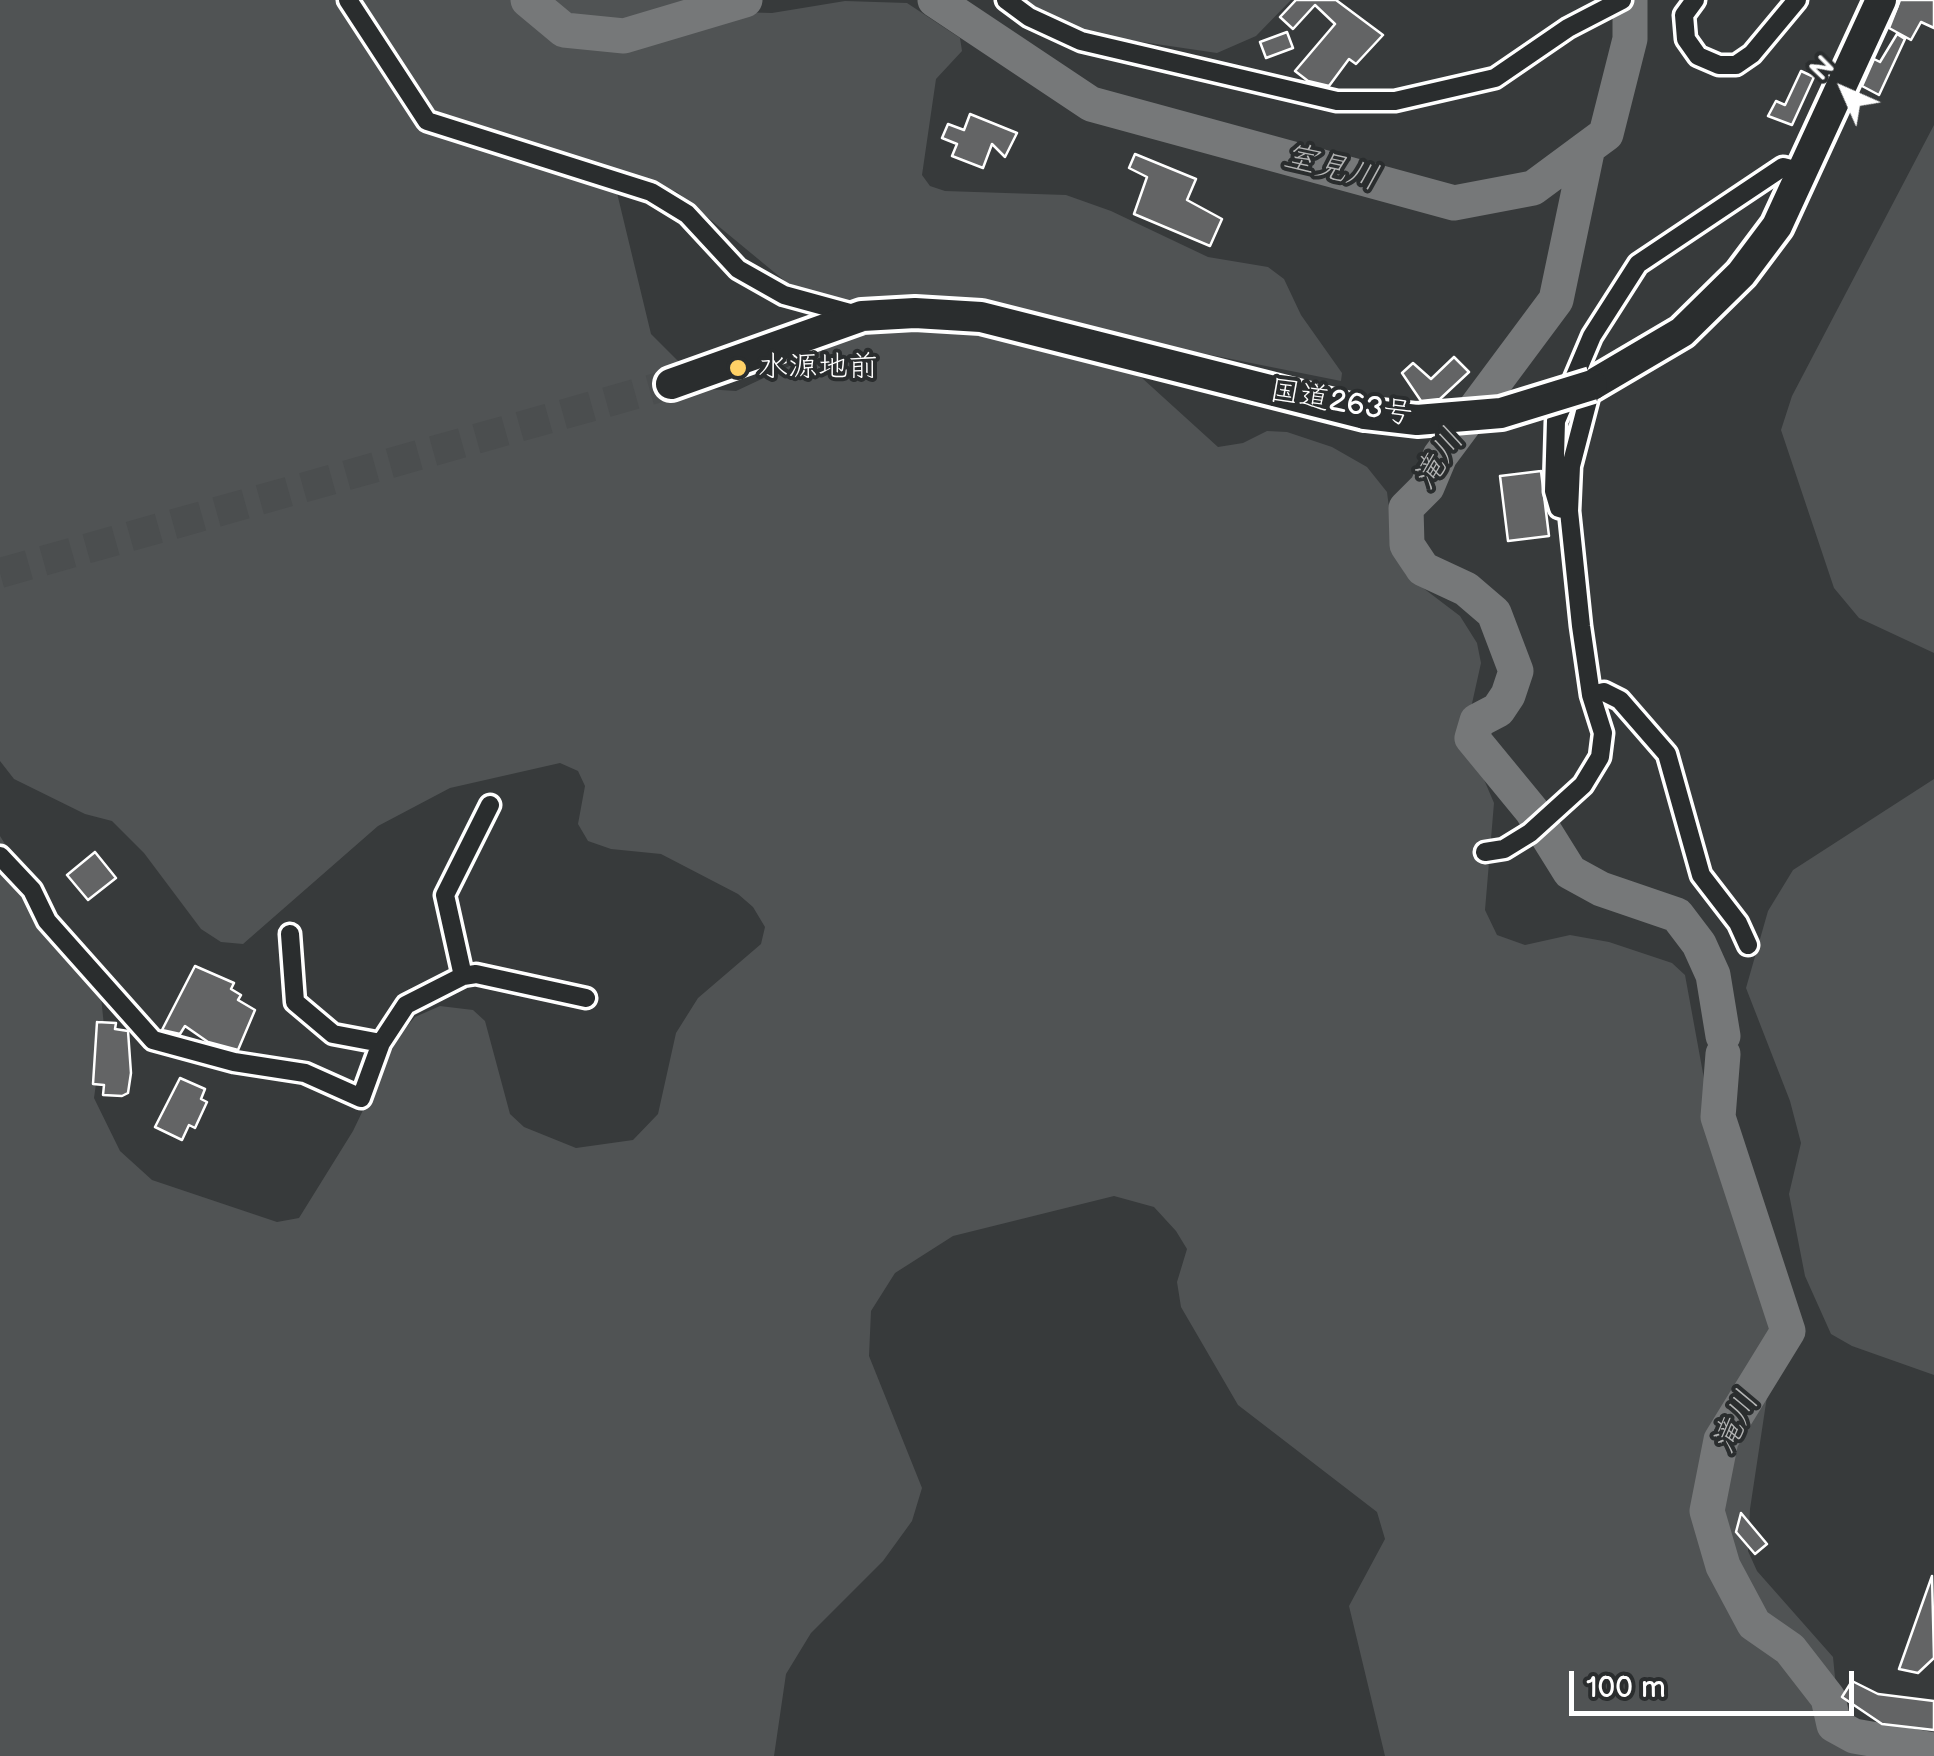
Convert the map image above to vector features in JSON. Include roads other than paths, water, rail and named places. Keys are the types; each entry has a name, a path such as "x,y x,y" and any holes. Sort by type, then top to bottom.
{"highway":[{"name":"国道263号","path":"671,384 862,316 915,313 981,317 1365,414 1417,420 1502,412 1592,385 1682,332 1714,304 1777,226 1874,2"}],"street":[{"path":"348,0 427,121 651,192 686,214 738,270 784,294 862,316"},
{"path":"1006,0 1029,17 1080,41 1337,101 1395,100 1495,78 1568,28 1622,0"},
{"path":"1695,0 1684,15 1686,39 1698,56 1719,65 1736,65 1752,54 1796,0"},
{"path":"1569,510 1559,508 1554,491 1556,420 1592,336 1638,264 1784,167 1803,172"},
{"path":"1485,852 1504,849 1530,834 1583,785 1600,756 1603,733 1591,695 1569,510 1571,466 1592,385"},
{"path":"1591,695 1604,692 1620,700 1667,754 1700,875 1738,923 1748,945"},
{"path":"463,976 445,895 490,805"},
{"path":"0,856 32,890 47,921 153,1040 234,1062 305,1074 361,1098 381,1043 406,1005 463,976 476,974 586,998"},
{"path":"290,934 294,1002 333,1034 381,1043"}],"waterway":[{"name":"室見川","path":"528,0 564,30 624,36 745,0"},
{"name":"室見川","path":"935,0 1091,104 1454,203 1533,188 1606,134 1630,39 1630,0"},
{"name":"滝川","path":"1587,152 1556,300 1440,456 1427,487 1406,508 1407,545 1423,569 1466,589 1494,613 1516,671 1508,695 1498,710 1477,721 1472,738 1532,811 1570,872 1601,889 1677,915 1699,944 1713,975 1723,1036"},
{"name":"滝川","path":"1723,1054 1718,1117 1788,1331 1721,1440 1707,1511 1723,1566 1754,1624 1790,1649 1828,1698 1834,1725 1854,1736 1934,1750"}],"tunnel":[{"path":"0,573 671,384"}],"place":[{"name":"水源地前","path":"738,368"}]}
